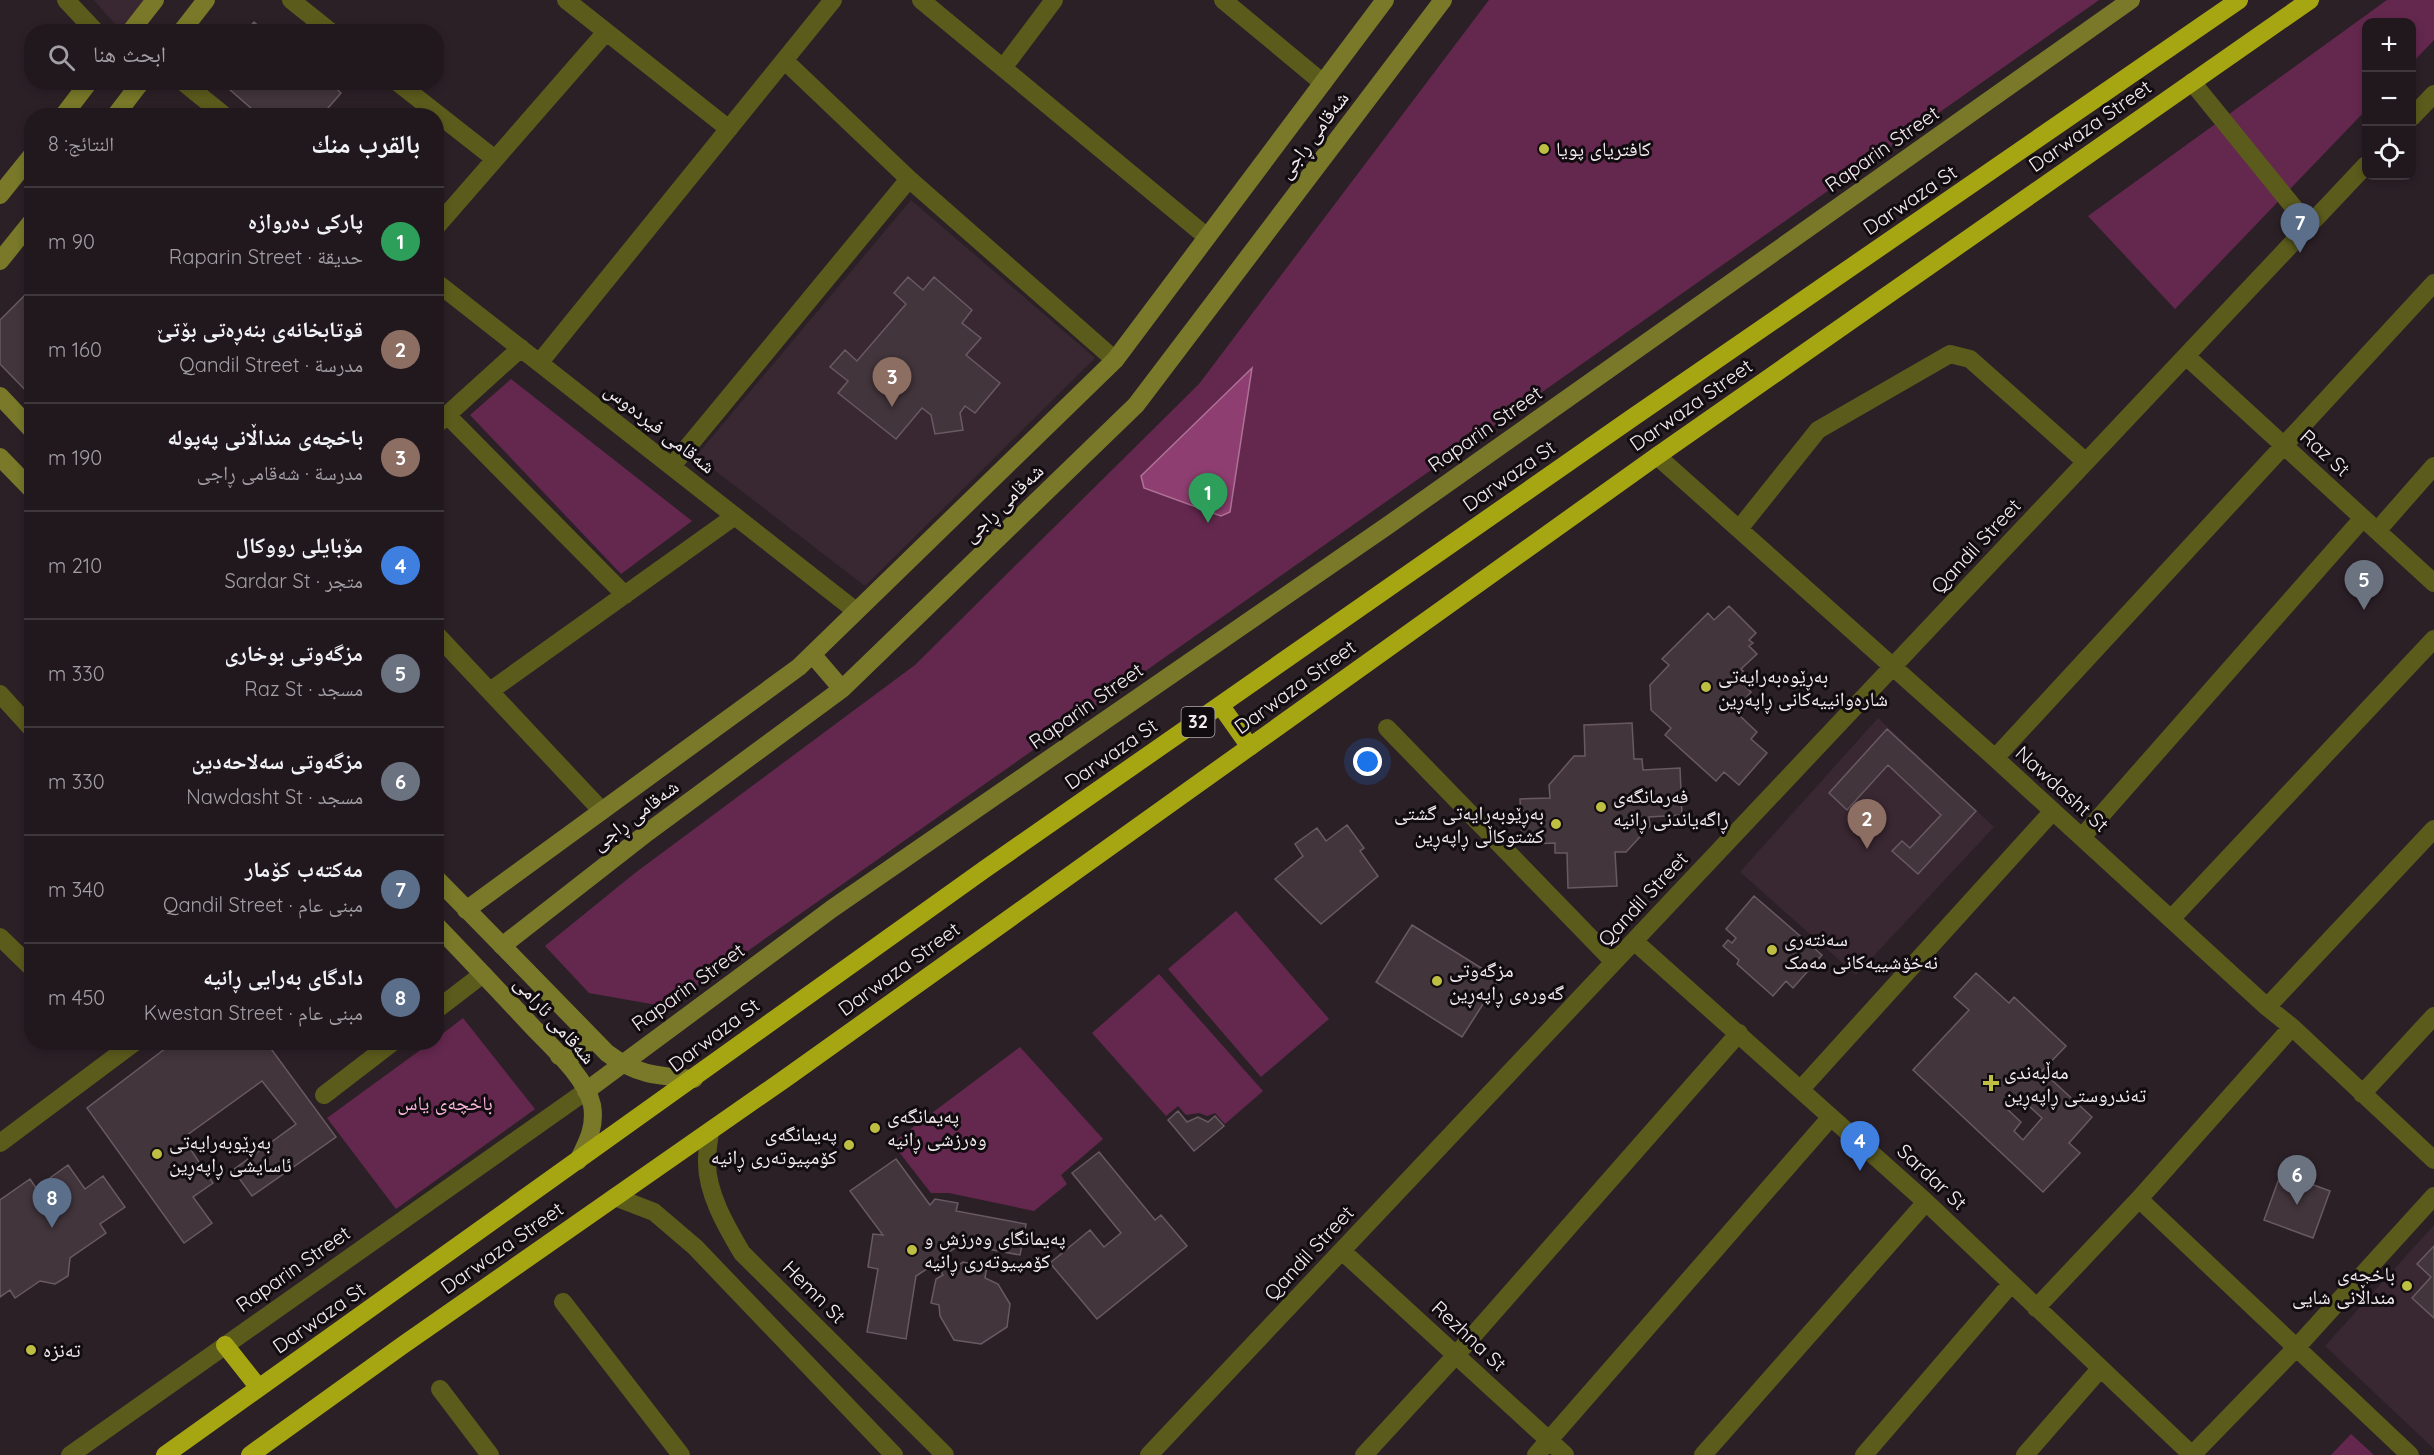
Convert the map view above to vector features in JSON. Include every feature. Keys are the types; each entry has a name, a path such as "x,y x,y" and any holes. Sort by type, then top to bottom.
{"highway":[{"name":"Darwaza St","path":"165,1455 694,1079 783,1012 1622,425 2239,0"},
{"name":"Darwaza Street","path":"261,1452 615,1197 1657,456 2310,0"},
{"path":"1221,706 1250,747"},
{"path":"225,1345 259,1388"}],"street":[{"path":"66,0 88,24"},
{"path":"136,24 155,0"},
{"path":"187,24 206,0"},
{"path":"291,0 321,24"},
{"path":"566,0 729,129"},
{"path":"540,362 832,0"},
{"path":"921,0 1207,237"},
{"path":"1003,68 1054,0"},
{"path":"1223,0 1323,83"},
{"name":"شەقامی ڕاجی","path":"466,910 799,667 1115,360 1385,0"},
{"name":"شەقامی ڕاجی","path":"502,946 648,832 842,689 1136,405 1443,0"},
{"name":"Raparin Street","path":"70,1455 586,1091 833,908 1396,520 2131,0"},
{"path":"444,218 606,32"},
{"path":"784,61 909,179 1115,360"},
{"path":"2192,82 2309,226"},
{"path":"69,108 83,90"},
{"path":"121,108 135,90"},
{"path":"193,90 215,108"},
{"path":"407,90 430,108"},
{"path":"2416,113 2434,93"},
{"path":"444,119 495,159"},
{"path":"1,191 24,164"},
{"name":"Qandil Street","path":"1149,1455 2362,170"},
{"path":"672,466 909,179"},
{"path":"0,261 24,231"},
{"path":"1995,758 2434,283"},
{"name":"شەقامی فیردەوس","path":"444,288 856,611"},
{"path":"444,418 521,348"},
{"path":"1739,529 1818,430 1950,354 1970,359 2086,462"},
{"name":"Raz St","path":"2186,356 2434,583"},
{"path":"0,396 24,422"},
{"path":"444,422 625,595"},
{"name":"Nawdasht St","path":"1657,456 1995,758 2267,1007 2292,1027 2434,1160"},
{"path":"0,457 24,482"},
{"path":"2378,531 2434,466"},
{"path":"490,691 735,516"},
{"path":"2082,837 2363,518"},
{"path":"2171,919 2434,639"},
{"path":"444,642 602,811"},
{"path":"812,654 842,689"},
{"path":"0,694 24,718"},
{"path":"1387,728 1614,962"},
{"path":"1802,1089 2053,811"},
{"path":"2267,1007 2434,830"},
{"path":"444,887 589,1036 622,1064 646,1074 694,1079"},
{"name":"شەقامی ئارامی","path":"444,933 560,1056 586,1091 591,1105 592,1126 591,1134 578,1161"},
{"path":"0,937 24,960"},
{"name":"Sardar St","path":"1634,941 1926,1202 2192,1455"},
{"path":"444,1004 483,974"},
{"path":"2362,1094 2434,1016"},
{"path":"2036,1308 2139,1199 2292,1027"},
{"path":"1364,1455 1456,1355 1739,1034"},
{"path":"560,1056 573,1056 579,1053 589,1036"},
{"path":"0,1143 112,1050"},
{"path":"324,1095 383,1050"},
{"path":"1536,1455 1831,1117"},
{"name":"Hemn St","path":"710,1131 706,1160 712,1189 729,1232 742,1253 945,1455"},
{"path":"2192,1455 2296,1348 2434,1196"},
{"path":"615,1197 654,1212 695,1247 894,1455"},
{"path":"2139,1199 2410,1455"},
{"path":"1702,1455 1926,1202"},
{"name":"Rezhna St","path":"1342,1251 1565,1455"},
{"path":"1864,1455 2011,1284"},
{"path":"563,1302 681,1455"},
{"path":"2025,1455 2100,1369"},
{"path":"440,1389 490,1455"}],"shaded area":[{"path":"94,0 144,0 125,24 115,24"},
{"path":"911,200 1095,358 865,586 696,456"},
{"path":"1252,368 1230,512 1221,516 1144,488 1141,476"},
{"path":"1878,718 1994,827 1856,975 1740,872"},
{"name":"باخچەی منداڵانی شایی","path":"2434,1225 2434,1449 2325,1346"}],"green space":[{"path":"1489,0 2099,0 668,1007 589,993 545,946 635,873 915,665 1199,384"},
{"path":"2387,0 2434,0 2434,40 2416,59 2416,18 2362,18"},
{"path":"2362,18 2362,114 2175,309 2088,216"},
{"path":"511,379 692,521 621,574 470,415"},
{"path":"1236,911 1329,1019 1261,1077 1168,969"},
{"path":"1159,974 1263,1091 1225,1124 1215,1113 1207,1116 1199,1113 1186,1115 1178,1106 1166,1116 1092,1033"},
{"name":"باخچەی یاس","path":"463,1018 535,1109 396,1209 327,1118 420,1050 444,1050 444,1033"},
{"path":"1020,1047 1103,1139 1061,1175 1067,1184 1034,1211 949,1193 931,1193 892,1143"},
{"path":"2351,1434 2374,1455 2331,1455"}],"building":[{"path":"230,90 338,90 341,93 328,108 251,108"},
{"path":"908,277 923,290 934,277 972,310 962,323 981,338 966,355 1000,383 975,413 965,406 960,413 963,430 935,434 931,415 922,408 896,439 838,393 848,381 830,367 845,350 857,361 906,304 894,293"},
{"path":"24,296 24,389 0,364 0,320"},
{"path":"1729,606 1756,633 1749,640 1753,643 1749,646 1757,654 1741,669 1753,681 1746,687 1751,692 1746,698 1748,705 1739,715 1757,732 1751,739 1767,753 1739,785 1724,772 1716,781 1665,735 1671,728 1651,710 1650,685 1669,665 1662,659 1708,613 1714,620"},
{"name":"فەرمانگەی ڕاگەیاندنی ڕانیە","path":"1632,723 1634,759 1642,759 1643,770 1680,768 1682,815 1649,817 1650,826 1626,852 1615,852 1617,886 1568,888 1567,853 1555,853 1555,843 1522,844 1520,799 1550,798 1549,785 1574,756 1585,756 1584,725"},
{"path":"1887,729 1976,811 1918,874 1892,851 1902,841 1910,848 1941,815 1888,765 1847,810 1829,793"},
{"path":"1347,825 1364,848 1360,851 1378,876 1321,924 1275,879 1303,856 1295,844 1317,828 1326,841"},
{"name":"سەنتەری نەخۆشییەکانی مەمک","path":"1754,896 1822,955 1793,988 1786,981 1773,996 1737,964 1739,960 1723,946 1728,940 1732,943 1736,938 1726,929"},
{"name":"مزگەوتی گەورەی ڕاپەڕین","path":"1412,925 1499,979 1462,1037 1376,982"},
{"name":"مەڵبەندی تەندروستی ڕاپەڕین","path":"1976,973 2009,1003 2014,997 2066,1046 2042,1071 2092,1117 2069,1143 2080,1153 2043,1192 1913,1070 1969,1010 1954,997","holes":["2017,1095 2042,1118 2023,1140 2014,1131 2021,1122 2005,1107"]},
{"name":"بەڕێوبەرایەتی ئاسایشی ڕاپەڕین","path":"163,1050 272,1050 336,1137 252,1196 233,1170 296,1124 262,1081 183,1138 213,1183 193,1197 212,1223 184,1243 87,1108"},
{"path":"1178,1111 1187,1122 1198,1117 1208,1122 1215,1116 1224,1126 1194,1151 1168,1120"},
{"path":"1099,1152 1155,1220 1161,1215 1187,1246 1097,1319 1050,1263 1090,1230 1104,1247 1121,1233 1072,1173"},
{"name":"پەیمانگای وەرزش و کۆمپیوتەری ڕانیە","path":"896,1159 930,1205 935,1199 958,1203 956,1211 1026,1224 1020,1255 961,1244 942,1257 951,1270 963,1262 987,1266 985,1278 998,1284 1010,1304 1007,1327 981,1344 954,1340 940,1316 939,1305 931,1303 936,1279 943,1275 936,1263 916,1276 906,1339 867,1332 878,1269 868,1267 873,1234 883,1235 850,1191"},
{"path":"68,1165 85,1189 103,1176 125,1207 100,1224 106,1233 70,1258 68,1276 55,1284 40,1281 15,1298 10,1290 0,1297 0,1200 30,1179 36,1188"},
{"path":"2281,1173 2330,1191 2313,1238 2264,1220"},
{"path":"2434,1246 2434,1318 2412,1298 2431,1277 2417,1264"}],"place":[{"name":"کافتریای پویا","path":"1544,149"},
{"name":"مەکتەب کۆمار","path":"2300,253"},
{"name":"باخچەی منداڵانی پەپولە","path":"892,407"},
{"name":"پارکی دەروازە","path":"1208,523"},
{"name":"مزگەوتی بوخاری","path":"2364,610"},
{"name":"بەڕێوەبەرایەتی شارەوانییەکانی ڕاپەڕین","path":"1706,687"},
{"name":"فەرمانگەی ڕاگەیاندنی ڕانیە","path":"1601,807"},
{"name":"بەڕێوبەرایەتی گشتی کشتوکاڵی ڕاپەڕین","path":"1556,824"},
{"name":"قوتابخانەی بنەڕەتی بۆتێ","path":"1867,849"},
{"name":"سەنتەری نەخۆشییەکانی مەمک","path":"1772,950"},
{"name":"مزگەوتی گەورەی ڕاپەڕین","path":"1437,981"},
{"name":"مەڵبەندی تەندروستی ڕاپەڕین","path":"1991,1083"},
{"name":"پەیمانگەی وەرزشی ڕانیە","path":"875,1128"},
{"name":"پەیمانگەی کۆمپیوتەری ڕانیە","path":"849,1145"},
{"name":"بەڕێوبەرایەتی ئاسایشی ڕاپەڕین","path":"157,1154"},
{"name":"مۆبایلی رووکال","path":"1860,1171"},
{"name":"مزگەوتی سەلاحەدین","path":"2297,1205"},
{"name":"دادگای بەرایی ڕانیە","path":"52,1228"},
{"name":"پەیمانگای وەرزش و کۆمپیوتەری ڕانیە","path":"912,1250"},
{"name":"باخچەی منداڵانی شایی","path":"2407,1286"},
{"name":"تەنزە","path":"31,1350"}]}
